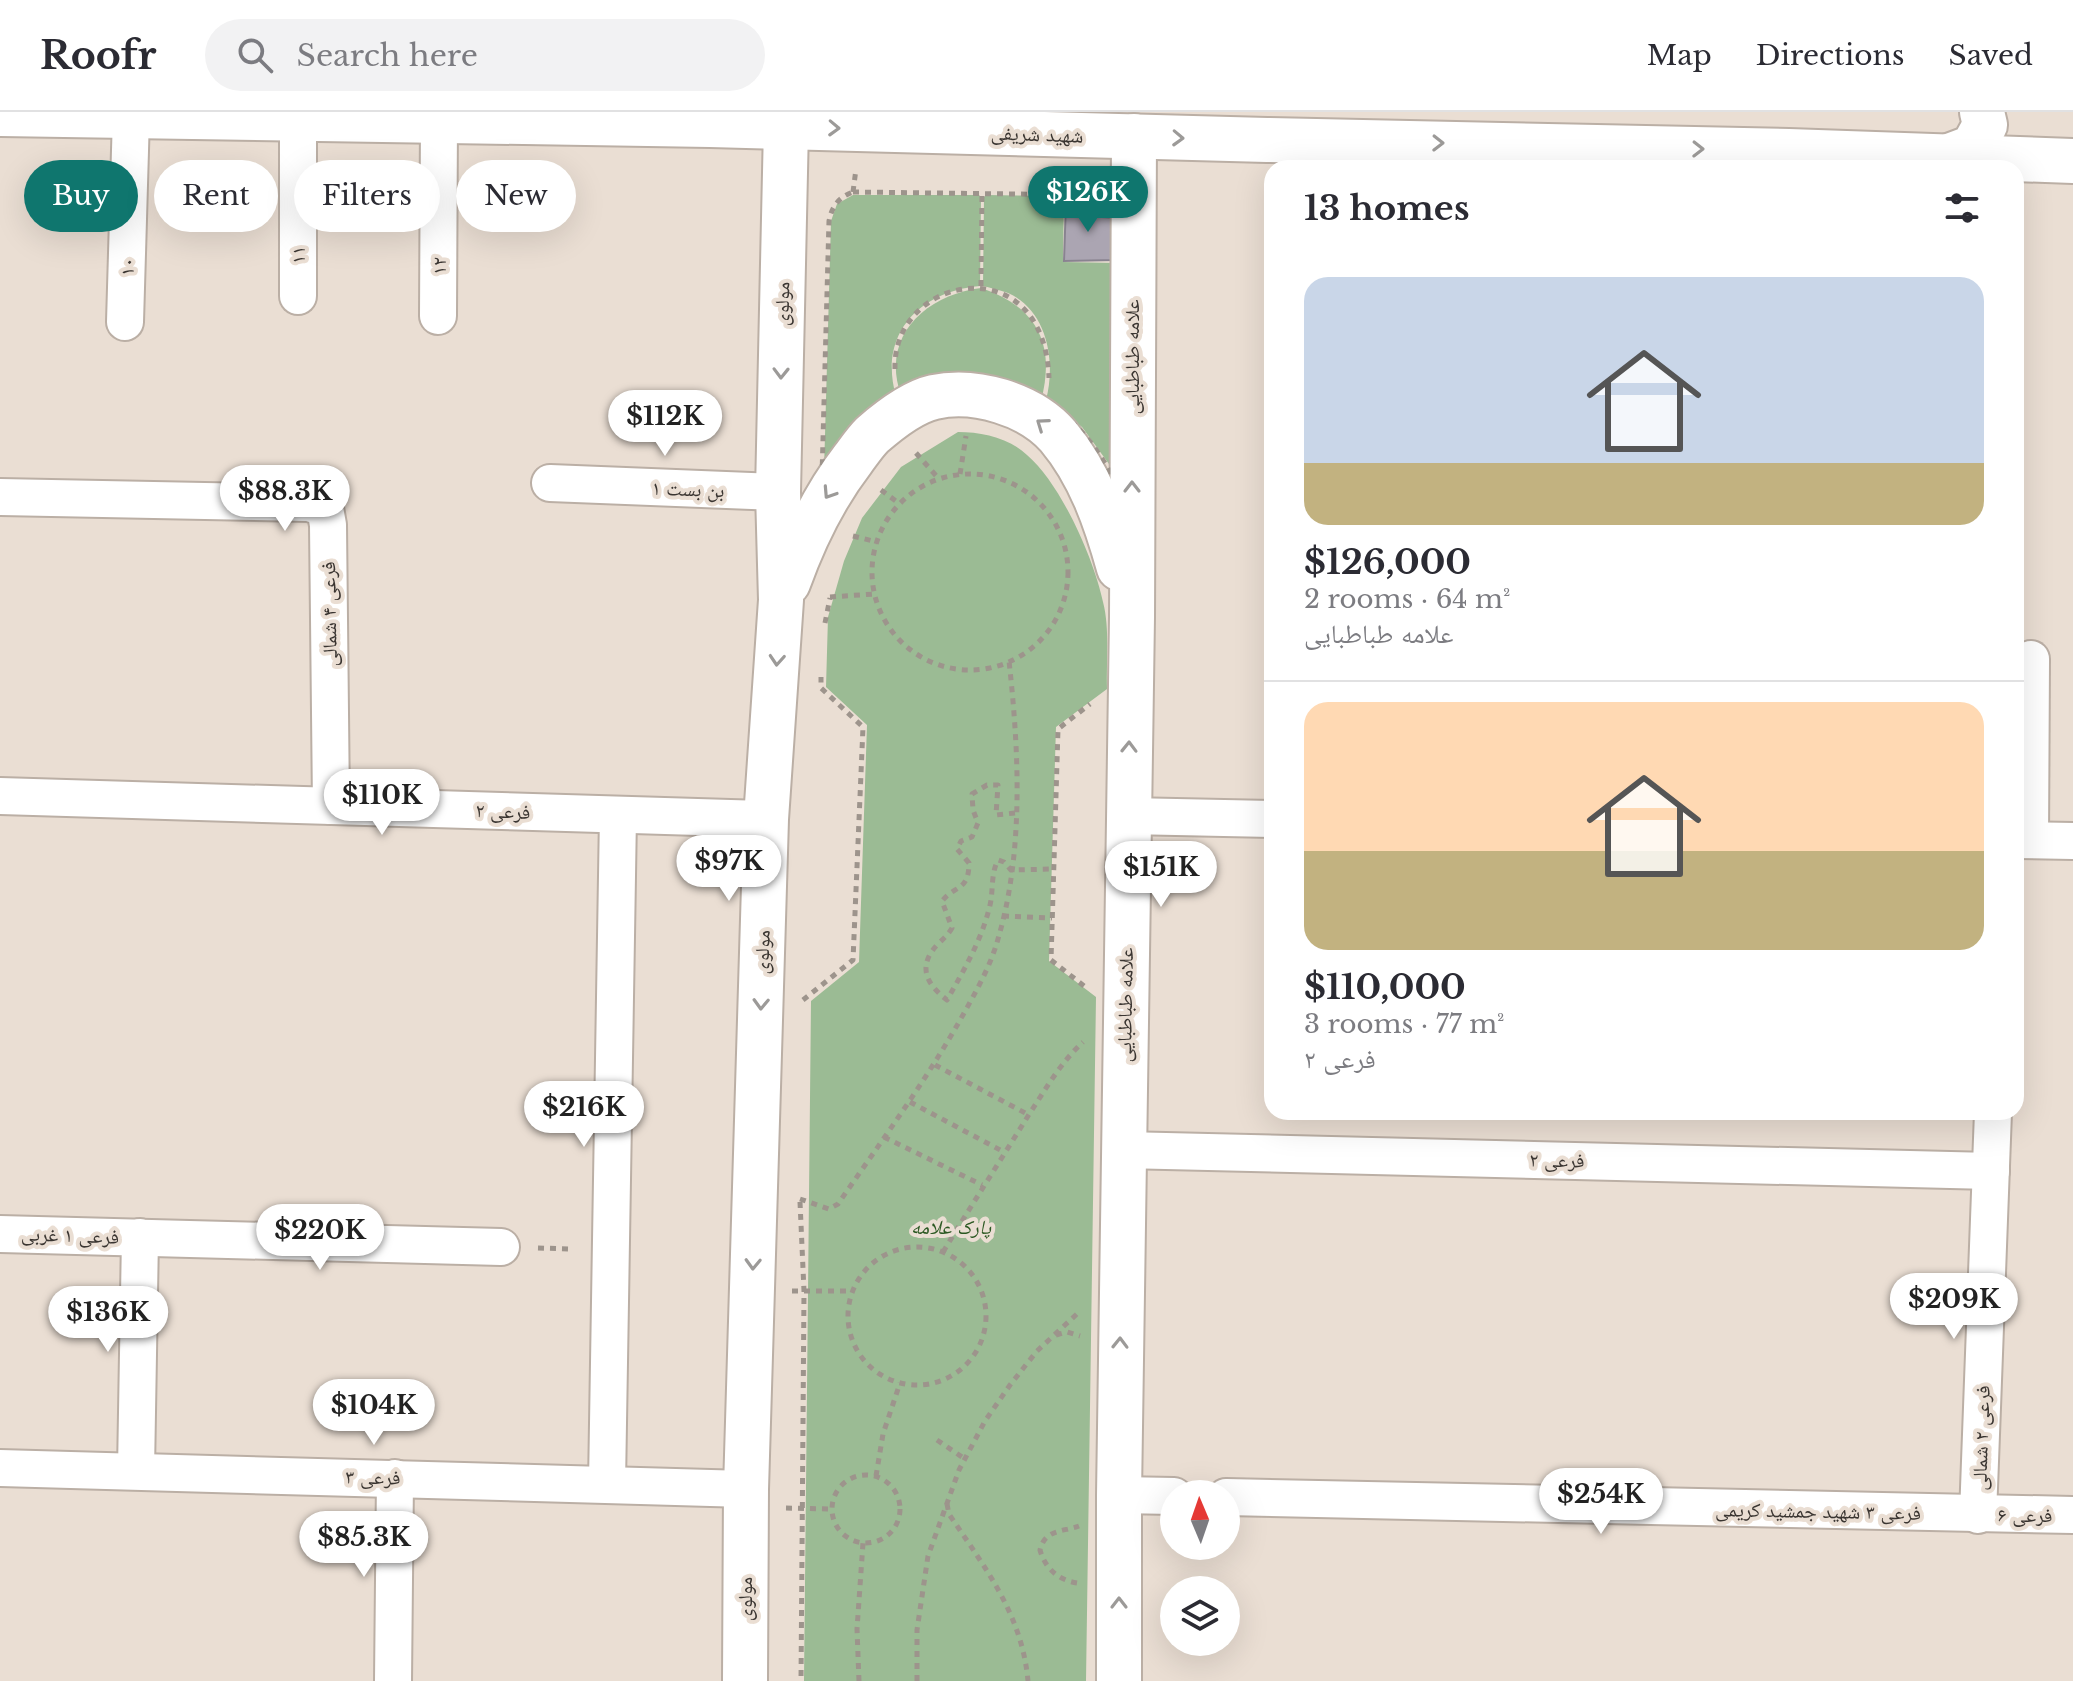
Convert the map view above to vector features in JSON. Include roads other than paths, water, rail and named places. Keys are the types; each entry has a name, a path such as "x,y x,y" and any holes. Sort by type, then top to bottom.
{"street":[{"path":"1940,160 1973,147 1985,125 1982,112"},
{"name":"شهید شریفی","path":"0,114 236,115 1134,136 1341,155 1940,160"},
{"name":"۱۰","path":"125,322 131,116"},
{"name":"۱۱","path":"298,118 298,296"},
{"name":"۱۲","path":"438,316 439,120"},
{"name":"مولوی","path":"745,1681 746,1489 766,819 780,603 778,492 786,127"},
{"name":"علامه طباطبایی","path":"1119,1681 1103,1507 1123,1150 1132,617 1134,136"},
{"name":"شهید شریفی","path":"2024,161 2073,161"},
{"path":"780,603 811,524 844,470 870,437 904,411 932,397 966,394 1004,401 1056,433 1087,479 1108,529 1132,617"},
{"name":"بن بست ۱","path":"550,483 778,492"},
{"name":"فرعی ۴ شمالی","path":"0,497 309,503 325,508 328,525 331,806"},
{"path":"2024,817 2031,659"},
{"name":"فرعی ۲","path":"0,796 766,819"},
{"path":"607,1484 618,815"},
{"path":"1128,816 1264,819"},
{"path":"2024,840 2073,841"},
{"name":"فرعی ۲ شمالی","path":"1978,1515 1993,1120"},
{"name":"فرعی ۲","path":"1123,1150 1991,1171"},
{"name":"فرعی ۱ غربی","path":"0,1234 501,1247"},
{"path":"136,1471 140,1237"},
{"name":"فرعی ۳","path":"0,1468 746,1489"},
{"path":"393,1681 395,1478"},
{"name":"فرعی ۳ شهید جمشید کریمی","path":"1240,1497 1978,1515"},
{"path":"1103,1507 1160,1498"},
{"name":"فرعی ۶","path":"1978,1515 2073,1515"}],"park label":[{"name":"پارک علامه","path":"951,1227"}]}
